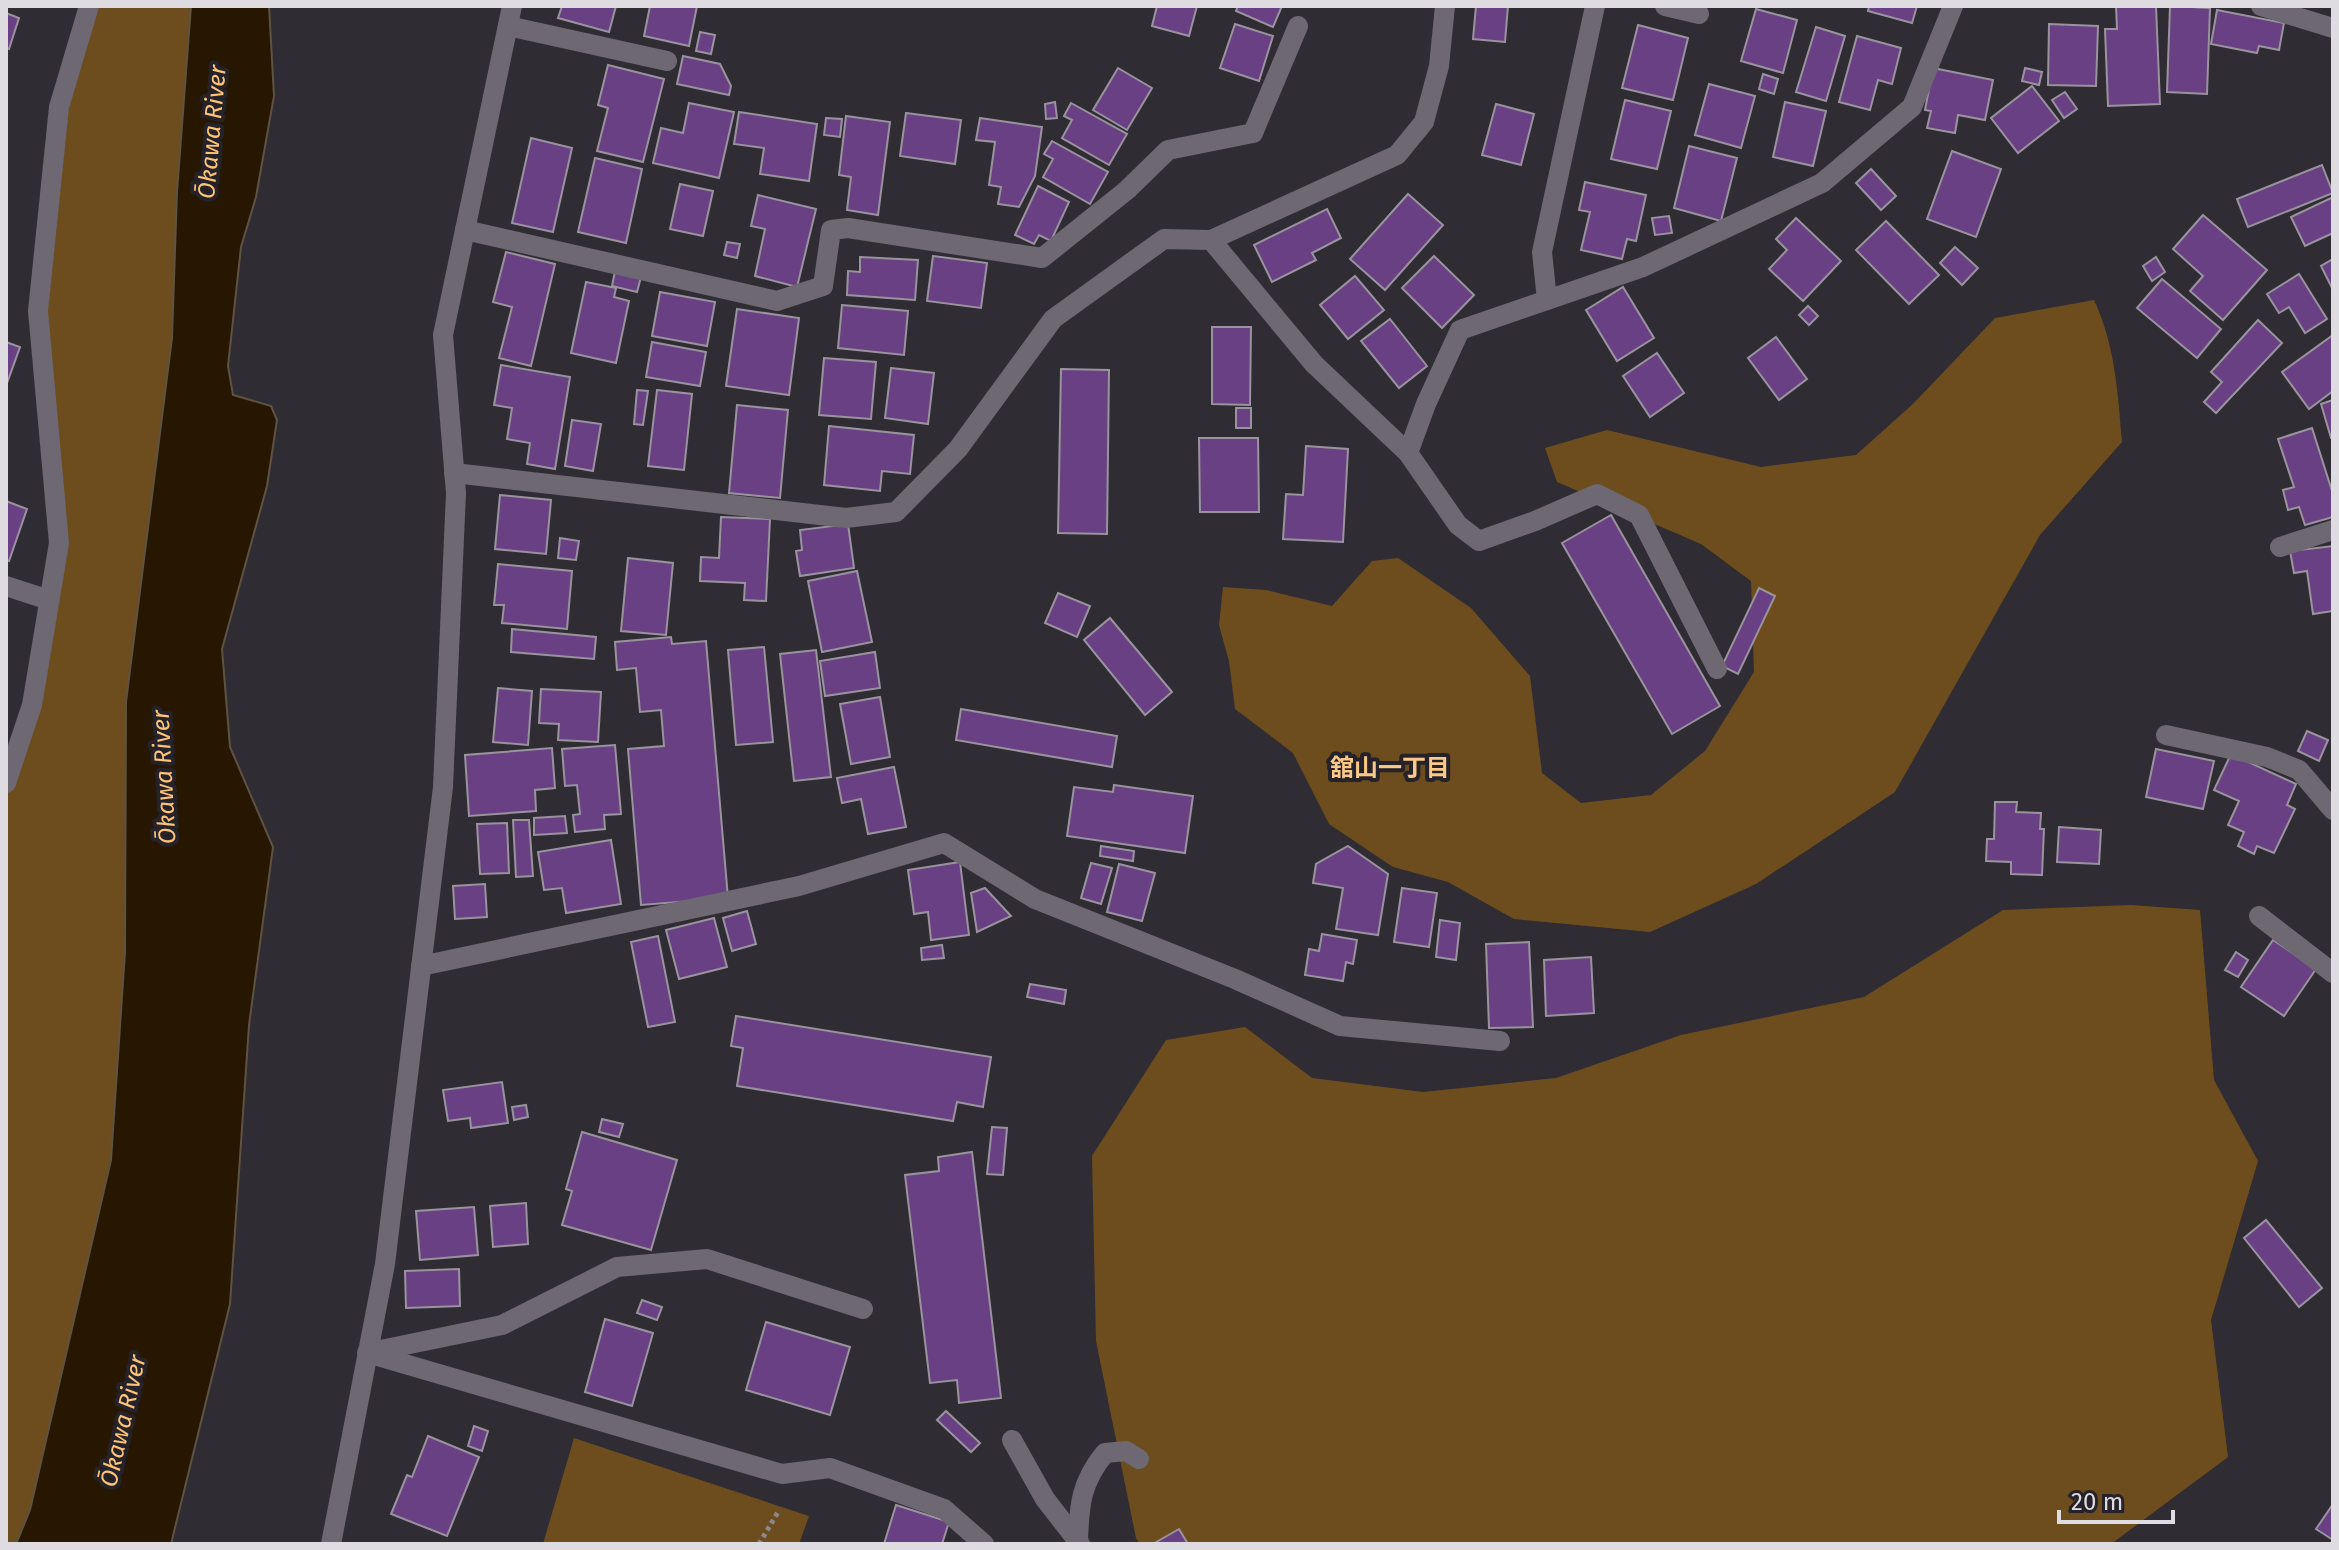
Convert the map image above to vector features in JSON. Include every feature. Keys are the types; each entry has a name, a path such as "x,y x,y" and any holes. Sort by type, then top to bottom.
{"street":[{"path":"6,783 32,705 59,543 38,311 59,107 89,6"},
{"path":"454,473 846,518 896,512 958,449 1053,319 1164,239 1211,240 1397,155 1424,122 1439,66 1445,6"},
{"path":"1547,300 1542,252 1595,6"},
{"path":"1665,6 1699,14"},
{"path":"1408,453 1426,404 1460,330 1643,267 1822,183 1912,107 1953,6"},
{"path":"2261,6 2333,28"},
{"path":"331,1544 385,1264 443,787 456,493 443,335 510,16 667,61"},
{"path":"465,230 777,301 823,286 831,230 848,228 1042,258 1127,190 1168,150 1253,133 1298,26"},
{"path":"1211,240 1314,364 1408,453 1458,525 1479,541 1597,494 1639,515 1717,669"},
{"path":"2280,547 2333,530"},
{"path":"6,586 49,600"},
{"path":"2166,735 2267,757 2299,770 2333,810"},
{"path":"421,966 799,886 944,843 1035,899 1235,979 1340,1026 1500,1041"},
{"path":"2259,916 2333,973"},
{"path":"367,1353 502,1325 617,1267 707,1259 863,1309"},
{"path":"367,1353 782,1474 830,1468 944,1509 984,1544"},
{"path":"1012,1440 1045,1499 1079,1543"},
{"path":"1079,1543 1079,1514 1090,1471 1105,1453 1126,1451 1139,1459"}],"path":[{"path":"759,1544 778,1512"}],"shaded area":[{"path":"89,6 191,6 177,192 172,338 126,702 125,952 111,1160 30,1510 16,1544 6,1544 6,783 59,543 39,294 59,107"},
{"path":"2094,300 2111,352 2122,442 2040,535 1895,792 1756,884 1650,932 1514,919 1448,882 1393,867 1329,824 1293,753 1235,709 1229,661 1219,625 1223,587 1266,590 1332,606 1372,561 1398,558 1471,608 1530,676 1542,773 1581,803 1651,795 1705,751 1754,672 1751,581 1701,544 1557,482 1545,448 1607,430 1761,467 1856,455 1914,403 1995,318"},
{"path":"2131,905 2200,910 2214,1080 2258,1161 2211,1320 2228,1457 2111,1544 1140,1544 1136,1538 1096,1341 1092,1156 1166,1040 1245,1027 1312,1078 1423,1092 1556,1078 1681,1035 1864,997 2003,910"},
{"path":"574,1438 809,1516 799,1544 543,1544"}],"water":[{"name":"Ōkawa River","path":"191,6 269,6 274,96 256,197 241,247 228,366 233,395 271,406 277,420 267,486 222,649 230,747 273,847 249,1025 230,1304 171,1544 16,1544 30,1510 111,1160 125,952 126,702 172,338 177,192"}],"building":[{"path":"562,6 616,6 609,32 558,18"},
{"path":"650,6 697,6 689,46 644,36"},
{"path":"1157,6 1197,6 1189,36 1152,26"},
{"path":"1238,6 1282,6 1273,27 1236,11"},
{"path":"1476,6 1508,6 1505,42 1473,39"},
{"path":"1869,6 1917,6 1912,23 1868,11"},
{"path":"2116,6 2156,6 2160,104 2108,106 2105,29 2117,29"},
{"path":"2170,6 2210,8 2207,94 2167,92"},
{"path":"1756,9 1797,20 1783,73 1741,61"},
{"path":"2217,10 2284,23 2279,50 2259,46 2257,53 2211,44"},
{"path":"6,13 19,18 9,49 6,48"},
{"path":"1235,24 1273,36 1259,81 1220,68"},
{"path":"2049,24 2098,26 2096,86 2048,85"},
{"path":"1638,25 1688,38 1673,100 1622,88"},
{"path":"1816,27 1845,36 1826,101 1796,92"},
{"path":"700,32 715,35 711,54 696,51"},
{"path":"1857,36 1901,48 1892,84 1878,80 1870,110 1839,102"},
{"path":"683,56 720,64 731,86 729,95 677,84"},
{"path":"608,65 664,79 643,162 597,151 608,108 598,105"},
{"path":"1118,68 1152,88 1127,130 1093,110"},
{"path":"1933,68 1993,80 1985,120 1958,115 1955,133 1927,128 1931,111 1925,110"},
{"path":"2025,68 2042,72 2039,85 2022,81"},
{"path":"1763,74 1778,79 1774,94 1759,89"},
{"path":"1709,84 1755,96 1741,148 1695,135"},
{"path":"2032,86 2059,121 2018,153 1991,118"},
{"path":"2065,92 2077,109 2064,118 2052,100"},
{"path":"1625,100 1671,111 1657,169 1611,159"},
{"path":"1055,102 1057,118 1046,119 1045,104"},
{"path":"1785,102 1826,111 1813,166 1773,157"},
{"path":"689,103 734,112 719,178 653,163 661,128 683,133"},
{"path":"1071,103 1127,134 1109,165 1062,138 1072,120 1064,116"},
{"path":"1496,104 1534,114 1521,165 1482,155"},
{"path":"739,112 817,124 809,181 760,174 764,148 734,144"},
{"path":"906,113 961,120 955,164 900,156"},
{"path":"846,116 890,122 878,215 847,210 851,177 839,175"},
{"path":"826,118 842,119 840,137 824,135"},
{"path":"980,118 1042,127 1035,176 1019,207 998,204 1001,187 989,185 995,142 976,140"},
{"path":"531,138 572,148 553,232 512,223"},
{"path":"1052,141 1108,172 1090,204 1043,177 1053,159 1044,154"},
{"path":"1689,146 1737,158 1721,221 1674,208"},
{"path":"1952,151 2001,169 1976,237 1927,219"},
{"path":"595,158 642,169 626,243 578,232"},
{"path":"2322,165 2333,193 2248,227 2237,199"},
{"path":"1871,169 1896,196 1881,210 1856,183"},
{"path":"1585,182 1646,195 1636,241 1627,239 1622,259 1581,250 1590,212 1579,210"},
{"path":"680,184 713,191 703,236 670,229"},
{"path":"1038,186 1069,202 1051,241 1039,235 1034,244 1015,235"},
{"path":"1408,194 1443,225 1385,290 1350,259"},
{"path":"758,195 816,209 797,287 755,276 765,229 751,226"},
{"path":"2333,197 2333,233 2305,246 2291,217"},
{"path":"1327,209 1341,238 1312,253 1316,260 1272,282 1254,245"},
{"path":"2203,215 2267,270 2223,320 2190,291 2203,276 2173,249"},
{"path":"1669,216 1672,233 1655,235 1652,218"},
{"path":"1796,218 1841,261 1803,301 1769,269 1787,250 1776,239"},
{"path":"1886,221 1939,275 1909,304 1856,250"},
{"path":"727,242 740,244 737,258 724,255"},
{"path":"1955,247 1978,268 1962,285 1940,263"},
{"path":"506,252 555,264 531,366 499,358 512,307 493,302"},
{"path":"933,256 987,263 981,308 927,301"},
{"path":"1434,256 1474,295 1442,328 1402,288"},
{"path":"860,257 918,260 915,300 847,295 848,271 860,272"},
{"path":"2156,257 2165,272 2152,281 2143,266"},
{"path":"2333,259 2333,290 2321,266"},
{"path":"615,271 641,277 637,292 612,286"},
{"path":"2299,274 2327,319 2305,333 2289,307 2279,313 2267,294"},
{"path":"1355,276 1384,310 1348,339 1320,305"},
{"path":"2162,279 2221,329 2197,358 2137,308"},
{"path":"586,282 616,288 614,297 629,301 616,363 571,353"},
{"path":"1623,287 1654,338 1617,361 1586,310"},
{"path":"660,292 715,302 707,346 652,336"},
{"path":"842,305 908,311 904,355 838,348"},
{"path":"1808,306 1818,316 1809,325 1799,315"},
{"path":"737,309 799,318 789,395 726,386"},
{"path":"1390,319 1427,366 1399,388 1361,341"},
{"path":"2258,320 2282,343 2216,413 2204,402 2222,382 2211,372"},
{"path":"1212,327 1251,327 1250,405 1212,404"},
{"path":"2333,335 2333,391 2309,409 2282,372"},
{"path":"1776,337 1807,379 1779,400 1748,358"},
{"path":"6,342 20,347 6,386"},
{"path":"652,342 706,352 700,386 646,377"},
{"path":"1657,353 1684,393 1650,417 1623,376"},
{"path":"824,358 876,362 871,419 819,415"},
{"path":"501,365 570,377 555,469 527,464 530,443 507,439 512,408 494,405"},
{"path":"891,368 934,373 928,424 885,418"},
{"path":"1061,369 1109,370 1107,534 1058,533"},
{"path":"637,390 648,391 643,425 634,424"},
{"path":"657,390 692,394 684,470 648,466"},
{"path":"2333,400 2333,438 2331,438 2321,404"},
{"path":"737,405 788,410 780,498 729,493"},
{"path":"1236,408 1251,408 1251,428 1236,428"},
{"path":"572,420 601,424 593,471 565,466"},
{"path":"829,426 914,435 910,474 882,471 880,491 824,485"},
{"path":"2312,428 2333,494 2333,517 2305,525 2299,507 2288,510 2283,490 2294,487 2278,439"},
{"path":"1199,438 1258,438 1259,512 1200,512"},
{"path":"1306,446 1348,449 1343,542 1283,539 1286,494 1303,495"},
{"path":"500,495 551,500 546,554 495,549"},
{"path":"6,501 27,509 9,561 6,560"},
{"path":"1611,515 1720,706 1672,734 1562,543"},
{"path":"721,517 770,519 766,601 744,600 745,583 700,581 701,557 719,558"},
{"path":"848,524 854,568 800,576 796,551 802,550 800,530"},
{"path":"560,538 579,541 576,560 558,558"},
{"path":"2333,546 2333,611 2313,614 2307,571 2294,573 2290,551"},
{"path":"628,558 673,563 666,635 621,631"},
{"path":"498,564 572,571 567,629 502,623 504,605 494,605"},
{"path":"857,571 872,642 822,652 808,581"},
{"path":"1759,588 1775,596 1738,674 1722,666"},
{"path":"1058,593 1090,606 1077,637 1045,623"},
{"path":"1110,618 1172,692 1145,715 1084,640"},
{"path":"512,629 596,637 594,659 511,652"},
{"path":"671,637 672,644 706,641 728,898 641,905 628,749 664,746 661,710 640,712 636,668 617,670 615,642"},
{"path":"764,647 773,742 736,745 728,650"},
{"path":"816,650 831,777 794,781 780,654"},
{"path":"875,652 880,688 825,696 820,661"},
{"path":"498,688 532,691 528,745 493,742"},
{"path":"541,689 601,692 598,742 558,740 559,724 539,723"},
{"path":"880,697 890,757 851,764 840,704"},
{"path":"961,709 1117,736 1112,767 956,740"},
{"path":"2307,731 2328,740 2319,761 2298,751"},
{"path":"615,745 621,814 604,815 605,829 575,832 573,815 580,814 577,785 565,786 562,749"},
{"path":"552,748 555,788 535,790 536,811 469,816 465,755"},
{"path":"2156,749 2214,761 2203,809 2146,797"},
{"path":"2231,754 2296,784 2287,805 2295,809 2274,853 2257,846 2254,854 2238,846 2244,832 2228,825 2239,801 2214,790"},
{"path":"894,767 906,827 868,834 861,799 842,803 837,778"},
{"path":"1114,785 1193,796 1185,853 1067,836 1074,787 1113,792"},
{"path":"1995,802 2017,802 2016,812 2041,813 2040,829 2044,829 2042,875 2011,874 2011,862 1986,861 1987,839 1994,839"},
{"path":"565,816 567,833 534,835 534,818"},
{"path":"513,820 529,820 533,876 516,877"},
{"path":"507,823 509,873 480,874 477,824"},
{"path":"2059,827 2101,830 2099,864 2057,862"},
{"path":"611,840 621,904 566,913 562,888 544,890 538,852"},
{"path":"1101,846 1134,851 1133,861 1100,856"},
{"path":"1348,846 1388,874 1378,935 1336,929 1343,888 1313,883 1316,864"},
{"path":"960,862 969,935 931,940 928,912 914,914 908,870"},
{"path":"1091,863 1112,868 1101,904 1081,898"},
{"path":"1119,864 1155,873 1142,921 1107,912"},
{"path":"485,884 487,917 455,919 453,886"},
{"path":"985,888 1011,916 977,932 971,893"},
{"path":"1402,888 1437,893 1429,947 1394,942"},
{"path":"747,911 756,944 732,951 723,918"},
{"path":"714,918 727,967 679,979 666,930"},
{"path":"1440,920 1460,923 1456,960 1436,957"},
{"path":"1322,934 1357,940 1353,964 1346,962 1343,981 1305,975 1309,949 1319,951"},
{"path":"658,936 675,1022 648,1027 631,942"},
{"path":"2273,940 2316,969 2284,1016 2241,987"},
{"path":"1529,942 1533,1027 1489,1028 1486,944"},
{"path":"942,945 944,958 922,960 921,948"},
{"path":"2236,952 2248,960 2238,977 2225,970"},
{"path":"1591,957 1594,1013 1546,1016 1544,960"},
{"path":"1030,984 1066,990 1064,1004 1027,997"},
{"path":"736,1016 991,1057 983,1107 957,1102 953,1121 737,1086 743,1048 731,1046"},
{"path":"502,1082 508,1123 471,1128 470,1118 448,1121 443,1090"},
{"path":"526,1105 528,1117 514,1120 512,1107"},
{"path":"602,1119 623,1124 619,1137 599,1132"},
{"path":"992,1127 1007,1128 1003,1175 987,1174"},
{"path":"582,1132 677,1160 651,1250 562,1225 572,1191 566,1189"},
{"path":"972,1152 1001,1398 959,1403 957,1380 930,1383 905,1175 939,1171 938,1157"},
{"path":"526,1203 528,1244 493,1247 490,1206"},
{"path":"474,1207 478,1255 420,1260 416,1211"},
{"path":"2266,1220 2322,1288 2299,1307 2244,1238"},
{"path":"459,1269 460,1306 406,1308 405,1271"},
{"path":"642,1300 662,1307 657,1320 637,1313"},
{"path":"605,1319 653,1333 632,1406 585,1392"},
{"path":"766,1322 850,1347 830,1415 746,1390"},
{"path":"946,1411 980,1443 971,1452 937,1420"},
{"path":"474,1426 488,1431 482,1451 468,1446"},
{"path":"428,1436 479,1457 447,1536 391,1514 407,1475 412,1477"},
{"path":"2333,1504 2333,1540 2316,1529"},
{"path":"896,1505 949,1522 942,1544 884,1544"},
{"path":"1179,1529 1188,1544 1153,1544"}],"district":[{"name":"舘山一丁目","path":"1390,768"}]}
